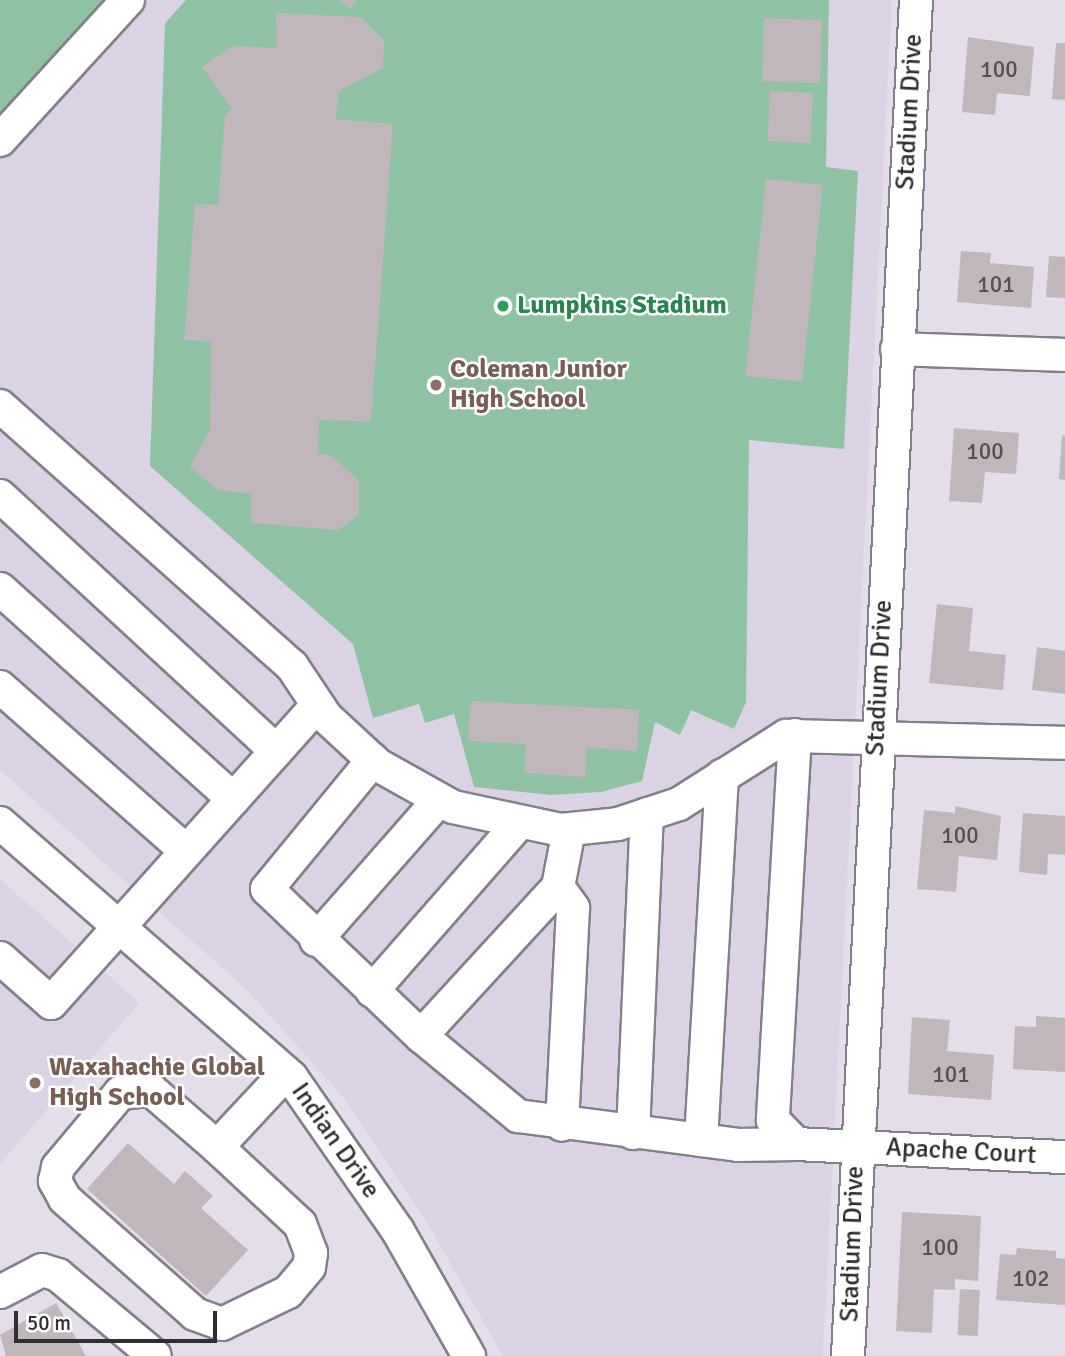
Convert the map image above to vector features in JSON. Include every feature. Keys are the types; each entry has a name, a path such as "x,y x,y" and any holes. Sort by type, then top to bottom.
{"street":[{"path":"0,140 128,0"},
{"name":"Stadium Drive","path":"848,1356 876,741 916,0"},
{"path":"897,349 1065,355"},
{"path":"0,406 292,666 317,705 373,760 438,801 518,824 569,830 647,814 722,776 768,744 795,735 876,741 1065,743"},
{"path":"0,496 276,751"},
{"path":"0,589 233,799"},
{"path":"0,687 186,852"},
{"path":"0,958 51,1003 317,705"},
{"path":"795,735 773,1120 796,1144"},
{"name":"Apache Court","path":"373,760 267,889 316,940 421,1036 518,1116 562,1125 701,1140 1065,1157"},
{"path":"701,1140 722,776"},
{"path":"316,940 438,801"},
{"path":"634,1133 647,814"},
{"name":"Indian Drive","path":"0,823 286,1073 398,1231 469,1356"},
{"path":"372,991 518,824"},
{"path":"421,1036 558,887 569,830"},
{"path":"558,887 573,908 562,1125"},
{"path":"216,1147 286,1073"},
{"path":"131,1089 151,1090 216,1147 300,1224 311,1253 288,1292 222,1324 195,1314 65,1199 55,1181 64,1154 120,1093 131,1089"},
{"path":"0,1292 42,1270 58,1275 155,1356"}],"shaded area":[{"name":"Coleman Junior High School","path":"0,0 892,0 823,1356 503,1356 428,1224 344,1098 246,989 0,770"},
{"name":"Waxahachie Global High School","path":"0,879 139,1003 0,1164"}],"green space":[{"path":"0,0 118,0 0,136"},
{"name":"Lumpkins Stadium","path":"186,0 829,0 826,167 858,171 844,449 749,440 746,702 734,729 691,710 680,735 655,722 642,781 601,792 552,795 474,787 454,714 425,723 419,704 373,718 353,644 150,466 165,23"}],"building":[{"path":"339,0 357,0 350,9"},
{"path":"276,13 360,17 384,40 383,68 339,91 336,119 393,124 371,422 319,420 318,454 331,455 359,481 359,515 338,530 251,523 251,494 218,490 190,467 210,430 211,342 184,340 195,204 218,205 225,115 232,109 202,67 232,46 277,48"},
{"path":"764,18 822,20 820,83 762,81"},
{"path":"968,37 1034,47 1030,96 997,93 995,115 962,112"},
{"path":"1056,43 1065,43 1065,100 1052,99"},
{"path":"770,91 813,93 810,143 767,141"},
{"path":"766,179 823,185 802,382 745,376"},
{"path":"961,251 991,253 990,263 1034,267 1031,308 957,302"},
{"path":"1049,256 1065,257 1065,298 1046,297"},
{"path":"954,428 1019,433 1016,474 985,472 982,503 949,501"},
{"path":"1062,435 1065,436 1065,480 1059,479"},
{"path":"937,604 973,608 969,651 1006,655 1003,690 929,683"},
{"path":"1037,647 1065,651 1065,694 1032,690"},
{"path":"471,701 639,710 637,751 587,748 585,777 524,773 526,744 468,741"},
{"path":"955,806 1001,816 997,860 959,856 956,892 917,889 924,810 955,813"},
{"path":"1023,813 1065,816 1065,855 1048,854 1047,875 1019,872"},
{"path":"1036,1016 1065,1018 1065,1072 1013,1069 1015,1026 1036,1027"},
{"path":"912,1017 950,1020 947,1051 994,1055 991,1100 908,1094"},
{"path":"128,1143 174,1184 185,1171 213,1196 201,1208 248,1250 206,1296 87,1189"},
{"path":"902,1212 981,1216 978,1281 955,1279 955,1290 934,1289 932,1333 896,1331"},
{"path":"1017,1248 1056,1251 1056,1258 1065,1259 1065,1305 996,1300 1000,1254 1016,1255"},
{"path":"960,1289 980,1290 978,1336 958,1335"},
{"path":"56,1303 86,1356 6,1356 0,1335"}],"place":[{"name":"Lumpkins Stadium","path":"503,306"},
{"name":"Coleman Junior High School","path":"436,385"},
{"name":"Waxahachie Global High School","path":"35,1083"}]}
